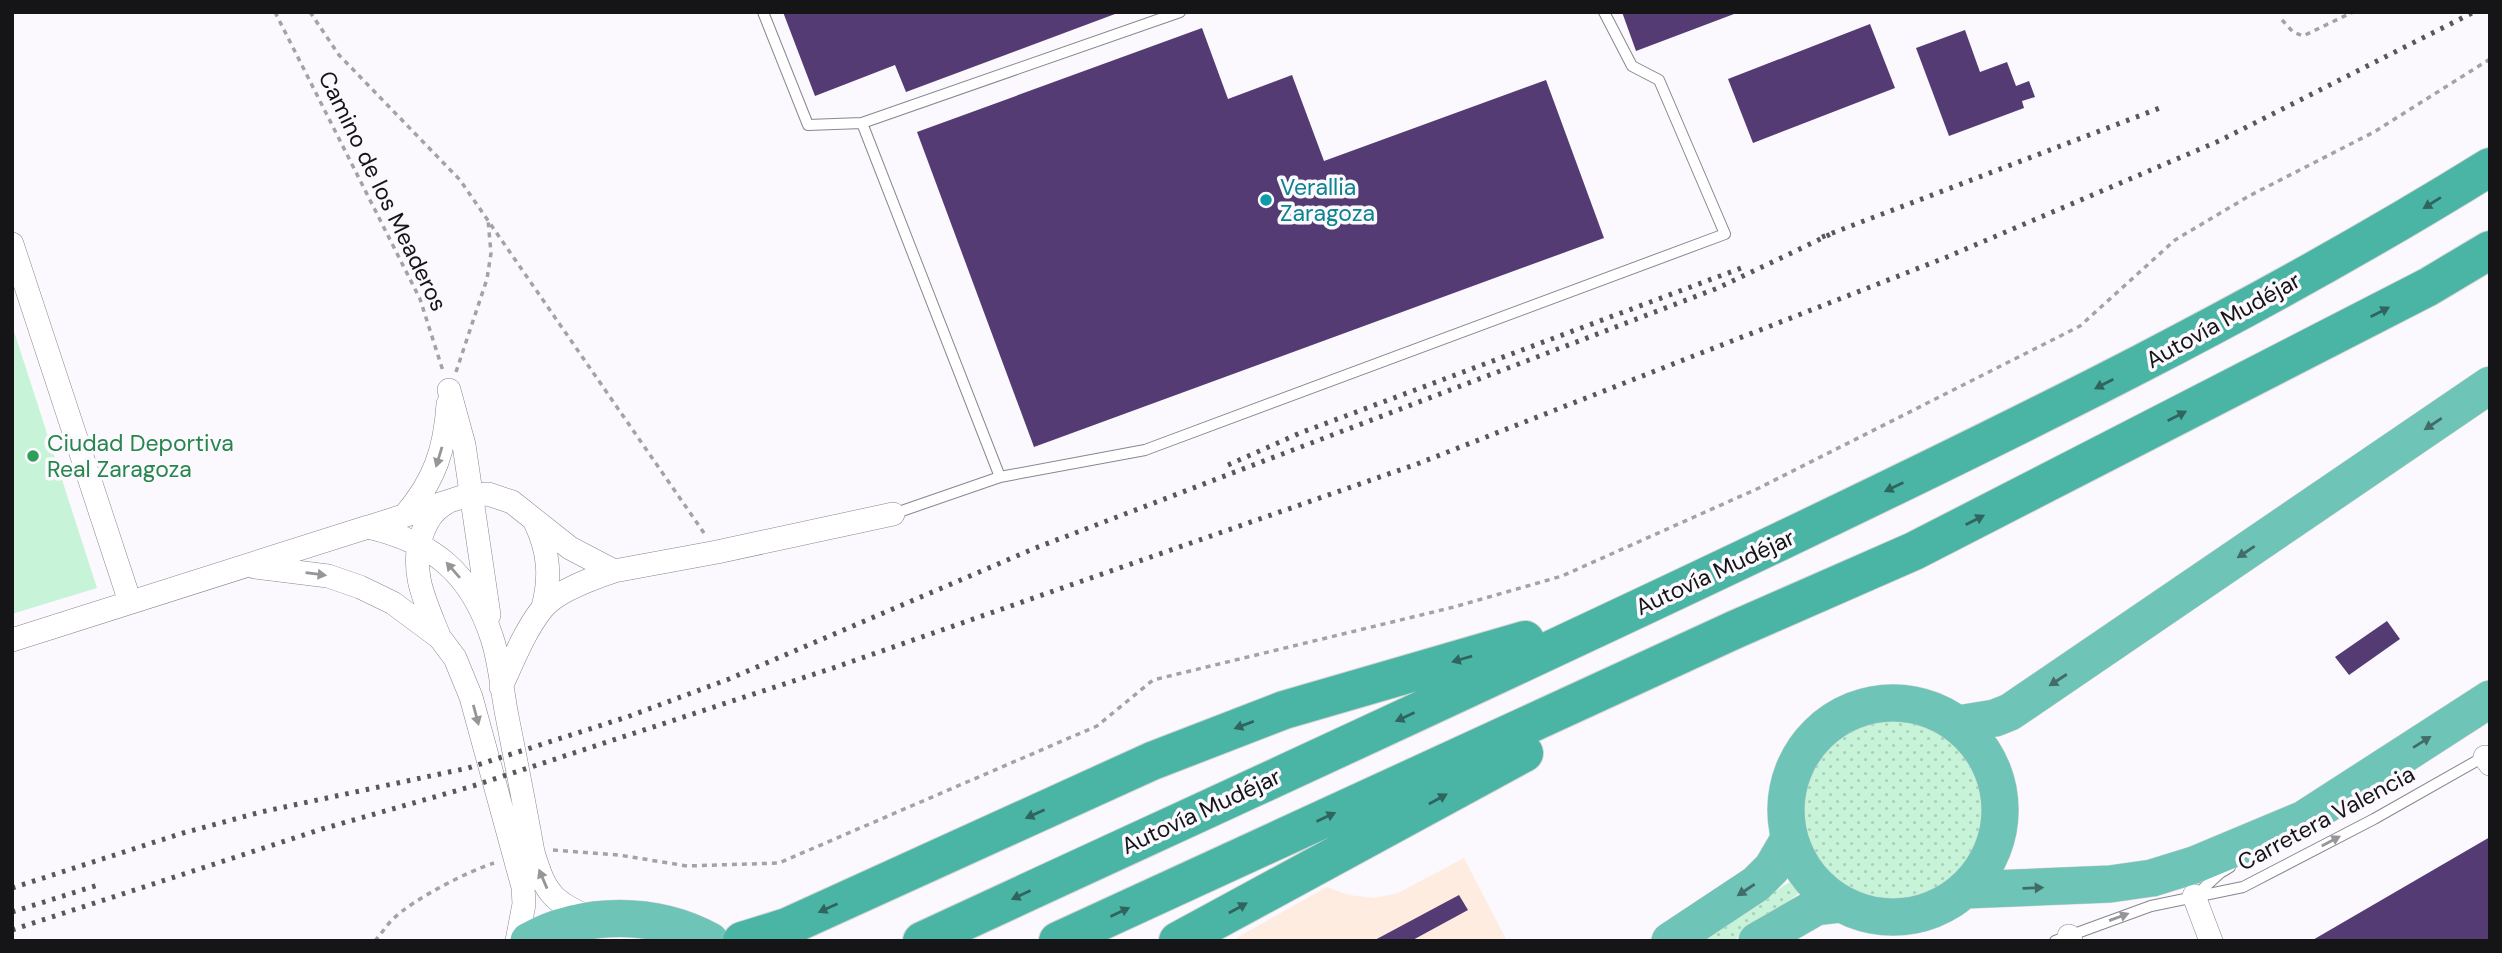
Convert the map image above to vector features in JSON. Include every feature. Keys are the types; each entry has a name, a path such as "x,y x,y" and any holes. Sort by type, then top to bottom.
{"highway":[{"name":"Autovía Mudéjar","path":"922,941 1667,596 1978,447 2130,371 2411,216 2490,167"},
{"path":"1178,941 1636,692 1743,642 1914,551 2428,287 2490,250"},
{"path":"1958,724 1995,718 2010,712 2490,385"},
{"path":"1058,941 1709,642 1914,551"},
{"path":"742,941 787,927 1152,761 1284,710 1547,634 1623,604 1667,596"},
{"path":"1965,890 2110,884 2152,878 2194,865 2305,819 2490,699"},
{"path":"1903,702 1932,709 1958,724 1978,743 1992,766 1999,792 2000,819 1995,846 1983,870 1965,890 1944,904 1930,911 1900,917 1870,915 1841,904 1818,887 1801,864 1789,838 1785,809 1789,779 1801,752 1821,729 1845,713 1873,704 1903,702"},
{"path":"1676,933 1756,884 1772,868 1789,838"},
{"path":"1757,941 1816,907 1841,904"},
{"path":"529,941 566,926 616,918 682,928 710,941"}],"street":[{"path":"12,244 130,602"},
{"path":"449,390 464,445 525,854 524,904 517,941"},
{"path":"405,515 433,477 445,435 449,390"},
{"path":"12,640 471,495 488,494 503,498 570,548 614,571"},
{"path":"440,638 418,577 417,555 429,518 448,501"},
{"path":"543,607 581,584 614,571 894,514"},
{"path":"501,687 543,607 549,579 543,541 534,519"},
{"path":"369,527 419,543 441,557 475,600 493,639"},
{"path":"248,566 328,576 360,587 393,603 440,638 455,658 471,696 525,854 555,898 594,920"},
{"path":"2194,896 2211,941"}],"lane":[{"path":"763,12 808,125 862,123 1180,12"},
{"path":"894,514 1000,477 1145,450 1725,234 1659,80 1632,66 1604,12"},
{"path":"862,123 1000,477"},
{"name":"Carretera Valencia","path":"2065,939 2151,906 2243,887 2488,758"},
{"path":"2254,854 2305,819"},
{"path":"2194,896 2220,873 2242,860"}],"path":[{"name":"Camino de los Meaderos","path":"275,12 420,299 449,390"},
{"path":"310,12 339,55 460,180 717,552"},
{"path":"2282,20 2293,32 2303,36 2353,12"},
{"path":"375,941 394,917 436,890 478,868 525,854 560,849 687,866 779,863 1097,726 1153,680 1454,607 1562,576 1759,488 2080,326 2175,240 2249,195 2374,132 2490,59"},
{"path":"449,390 469,339 487,279 491,253 488,220"}],"shaded area":[{"path":"1464,858 1507,941 1231,941 1327,887 1349,895 1375,898 1398,893"}],"green space":[{"name":"Ciudad Deportiva Real Zaragoza","path":"12,325 97,588 12,614"},
{"path":"1894,720 1929,727 1958,747 1978,776 1985,811 1978,846 1958,875 1929,895 1894,902 1859,895 1830,875 1810,846 1803,811 1810,776 1830,747 1859,727"},
{"path":"1793,882 1801,892 1733,941 1699,941 1788,883"}],"building":[{"path":"783,12 1115,14 906,92 895,65 815,96"},
{"path":"1622,12 1734,12 1734,14 1636,51"},
{"path":"1870,24 1895,88 1753,143 1728,79"},
{"name":"Verallia Zaragoza","path":"1202,28 1228,99 1292,75 1324,161 1546,80 1604,238 1034,447 917,132"},
{"path":"1965,30 1980,72 2007,62 2016,86 2029,81 2035,97 2022,101 2024,108 1949,136 1916,48"},
{"path":"2387,621 2400,639 2349,675 2335,657"},
{"path":"2490,837 2490,941 2311,941"},
{"path":"1459,895 1468,910 1411,941 1373,941"}],"railway":[{"path":"12,930 322,829 473,786 836,667 1417,464 1947,257 2219,141 2474,12"},
{"path":"1822,237 2160,108"},
{"path":"12,888 183,833 261,812 468,768 627,717 729,679 1033,549 1718,288 1831,234"},
{"path":"1228,465 1300,433 1744,267"},
{"path":"12,912 98,885"}],"place":[{"name":"Verallia Zaragoza","path":"1266,200"},
{"name":"Ciudad Deportiva Real Zaragoza","path":"33,456"}]}
